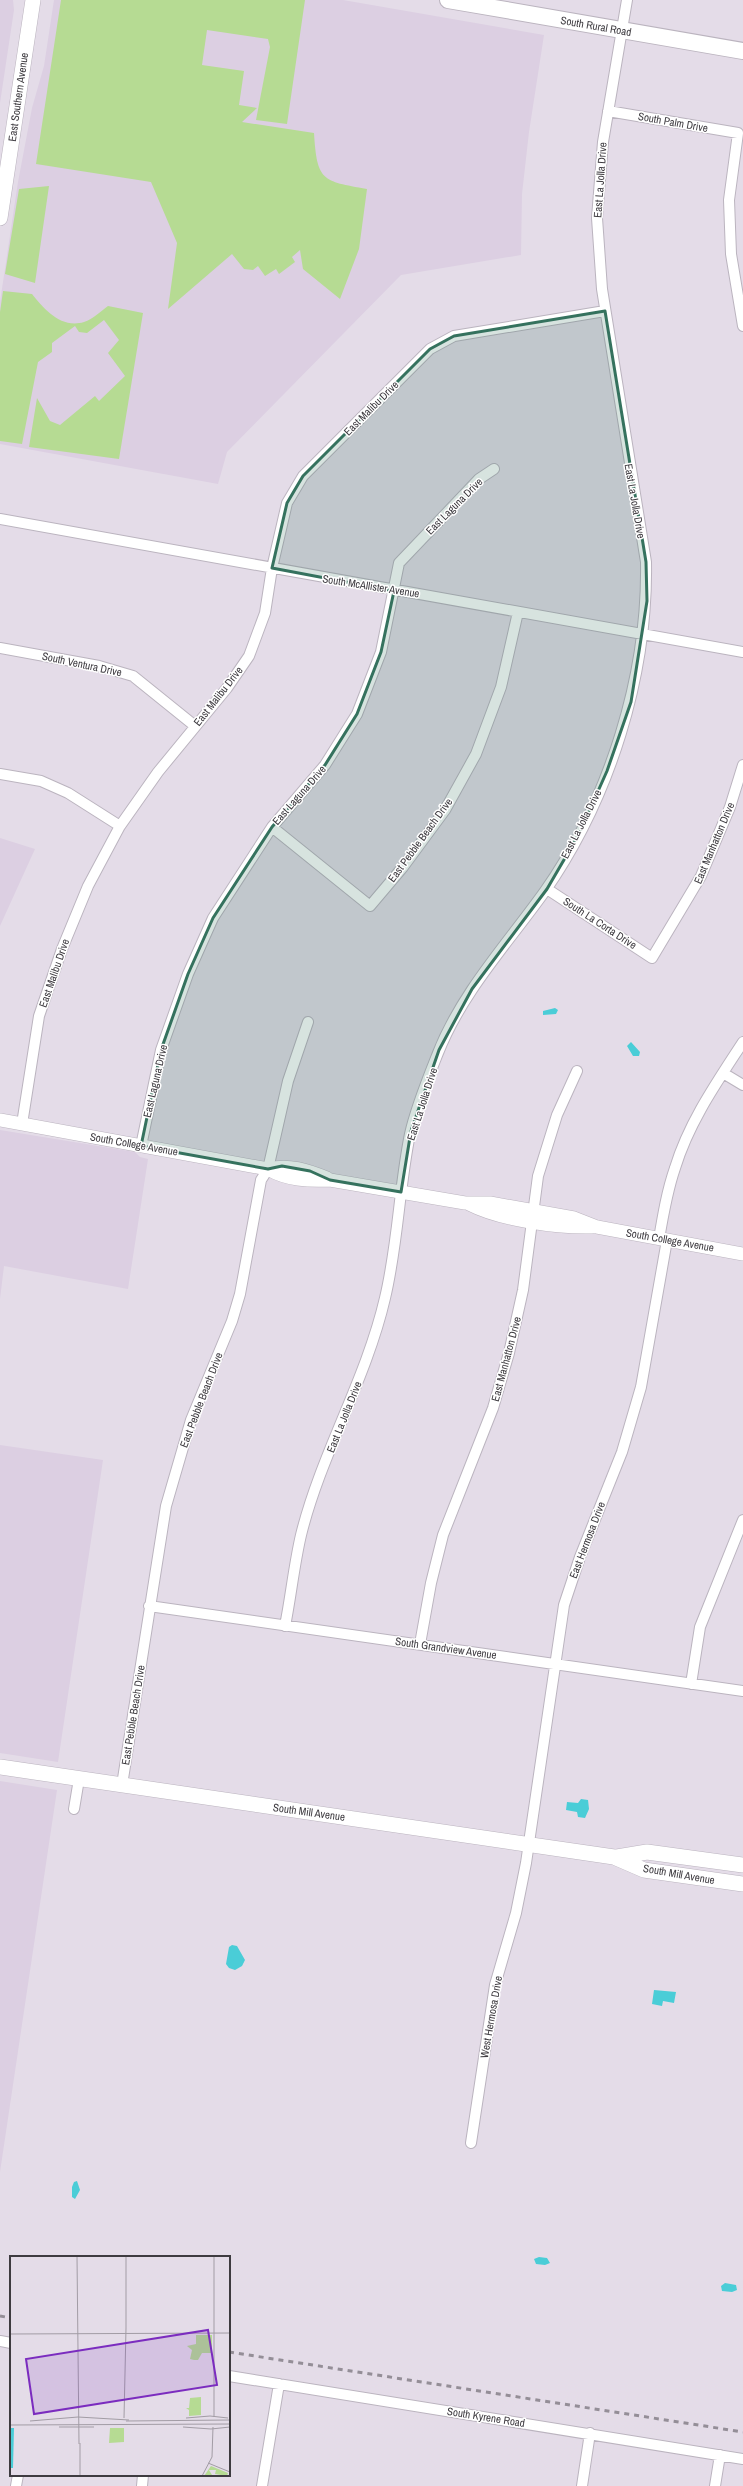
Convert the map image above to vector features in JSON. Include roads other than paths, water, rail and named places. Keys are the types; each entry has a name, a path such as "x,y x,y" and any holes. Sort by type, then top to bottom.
{"main road":[{"name":"East Southern Avenue","path":"0,218 33,0"},
{"name":"South Rural Road","path":"448,0 494,3 622,30 743,51"},
{"name":"South Mill Avenue","path":"0,1767 617,1857 644,1870 743,1884"},
{"name":"South Mill Avenue","path":"617,1857 647,1852 743,1865"}],"street":[{"name":"East La Jolla Drive","path":"285,1626 301,1535 328,1456 357,1389 385,1298 411,1131 439,1050 472,989 547,888 579,834 607,771 631,702 647,601 646,562 605,311 597,218 603,142 627,0"},
{"name":"South Palm Drive","path":"608,112 738,133 729,200 731,254 743,326"},
{"name":"East Malibu Drive","path":"22,1124 39,1016 62,949 88,886 120,826 158,772 194,726 227,688 249,656 265,613 272,568 287,503 303,476 430,349 454,336 605,311"},
{"name":"East Laguna Drive","path":"141,1146 161,1050 188,974 213,918 272,827 325,765 358,714 382,652 399,563 478,480 494,470"},
{"name":"South McAllister Avenue","path":"0,519 394,591 455,599 642,635 743,652"},
{"name":"East Pebble Beach Drive","path":"272,827 370,906 403,867 445,810 476,754 502,688 518,612"},
{"name":"South Ventura Drive","path":"0,648 99,666 134,676 194,726"},
{"name":"East Manhatton Drive","path":"652,958 701,876 730,807 743,765"},
{"path":"0,774 48,784 68,793 120,826"},
{"name":"South La Corta Drive","path":"547,888 652,958"},
{"name":"East Pebble Beach Drive","path":"122,1785 160,1530 171,1486 191,1420 236,1308 246,1268 261,1180 268,1169 288,1081 308,1022"},
{"name":"East Hermosa Drive","path":"528,1844 555,1665 569,1589 622,1452 641,1387 663,1240 668,1190 684,1142 706,1098 743,1042"},
{"name":"East Manhatton Drive","path":"420,1644 431,1583 443,1535 493,1408 502,1379 522,1290 540,1168 557,1115 577,1071"},
{"path":"723,1073 743,1085"},
{"name":"South College Avenue","path":"0,1120 268,1169 282,1166 310,1171 330,1180 465,1203 487,1213 533,1216 571,1228 597,1227 743,1254"},
{"path":"691,1684 700,1627 743,1520"},
{"name":"South Grandview Avenue","path":"149,1606 743,1691"},
{"path":"74,1809 79,1779"},
{"name":"West Hermosa Drive","path":"471,2143 494,1985 516,1913 528,1844"},
{"path":"0,2341 10,2343"},
{"name":"South Kyrene Road","path":"230,2376 590,2433 743,2459"},
{"path":"262,2486 279,2384"},
{"path":"582,2486 590,2433"},
{"path":"715,2486 720,2455"},
{"path":"16,2486 18,2476"},
{"path":"142,2486 144,2476"}],"water":[{"path":"555,1008 558,1010 556,1014 543,1015 543,1011"},
{"path":"631,1042 640,1052 639,1056 633,1056 627,1046"},
{"path":"581,1799 588,1800 589,1809 585,1818 578,1817 577,1812 566,1810 567,1802 578,1803"},
{"path":"232,1945 237,1946 245,1960 242,1966 235,1970 229,1968 226,1964 229,1947"},
{"path":"654,1990 676,1992 674,2003 663,2001 662,2006 652,2004"},
{"path":"77,2181 80,2190 75,2199 72,2197 72,2187 74,2182"},
{"path":"539,2257 547,2258 550,2263 545,2265 536,2264 534,2259"},
{"path":"725,2283 736,2285 737,2290 732,2292 722,2291 721,2286"}],"railway":[{"path":"0,2316 10,2318"},
{"path":"230,2352 743,2432"}]}
